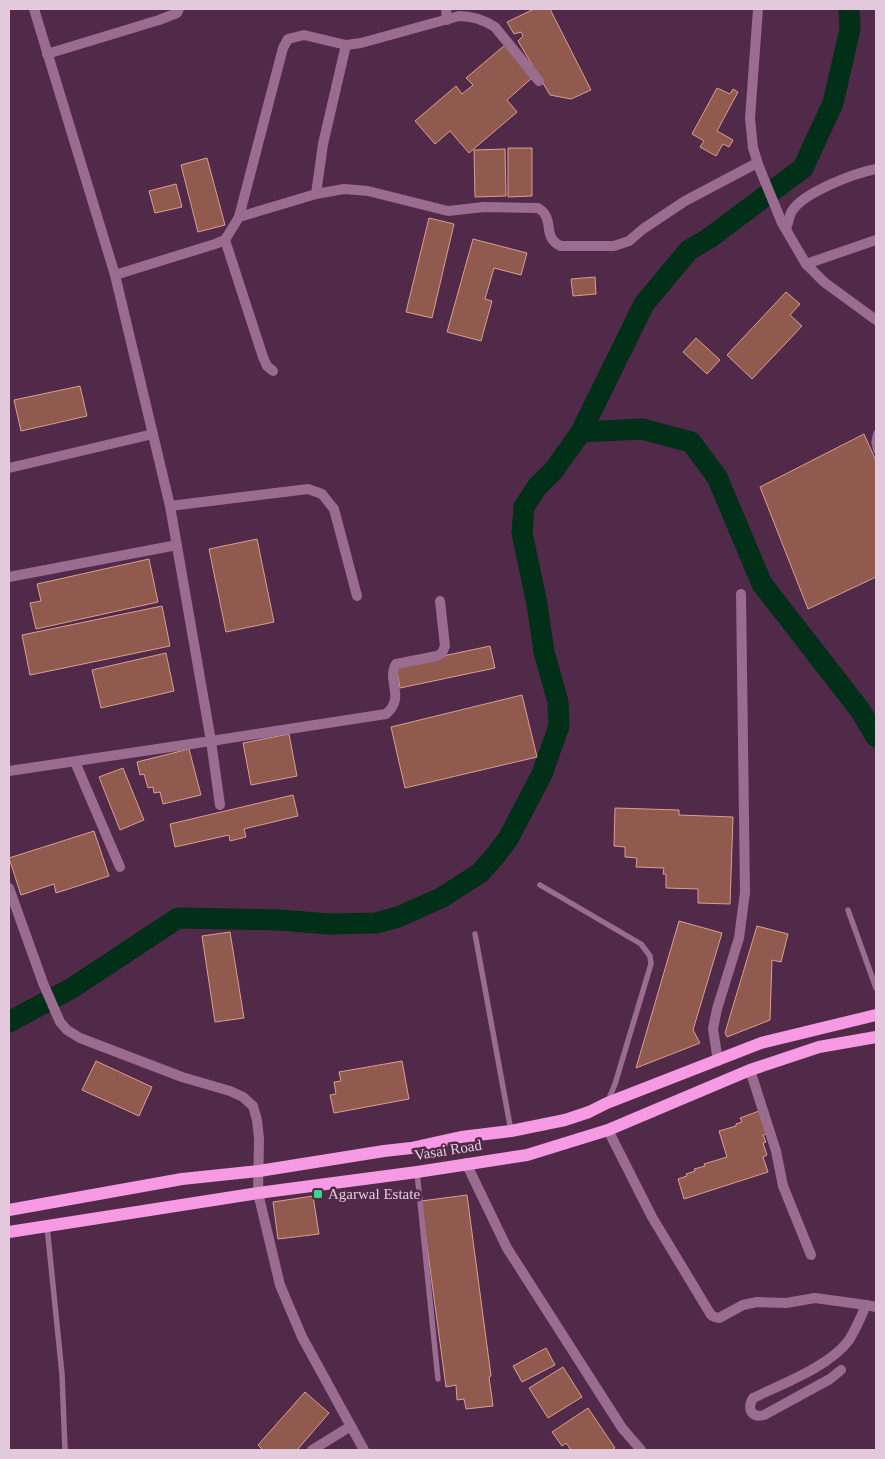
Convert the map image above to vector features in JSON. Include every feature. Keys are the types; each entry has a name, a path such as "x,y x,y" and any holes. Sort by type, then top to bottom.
{"main road":[{"name":"Vasai Road","path":"9,1210 182,1179 259,1171 412,1148 565,1120 761,1043 876,1015"},
{"name":"Vasai Road","path":"9,1232 258,1193 527,1155 608,1130 750,1070 819,1047 876,1037"}],"street":[{"path":"34,9 115,275 170,506 211,741 220,805"},
{"path":"47,54 159,20 177,13 179,9"},
{"path":"758,9 750,118 753,148 758,165 784,226 806,264 824,282 876,320"},
{"path":"115,275 225,240 239,217 283,48 288,39 304,35 346,44 362,43 446,14 471,16 486,21 495,27 539,81"},
{"path":"316,194 323,144 346,44"},
{"path":"239,217 316,194 344,189 368,190 448,211 484,207 538,208 544,212 548,219 550,239 554,243 561,246 614,246 629,241 643,229 700,192 758,165"},
{"path":"784,226 792,210 813,193 861,172 876,169"},
{"path":"225,240 263,358 267,366 273,371"},
{"path":"806,264 876,240"},
{"path":"9,468 153,434"},
{"path":"170,506 308,489 322,494 334,509 356,596"},
{"path":"9,577 177,545"},
{"path":"718,1061 713,1029 717,1009 739,938 745,892 741,594"},
{"path":"9,771 386,714 396,700 393,669 396,664 437,656 442,653 444,646 440,601"},
{"path":"75,762 120,867"},
{"path":"9,888 43,984 60,1022 66,1030 80,1038 182,1077 230,1091 243,1097 253,1106 257,1120 258,1193 280,1285 302,1338 364,1450"},
{"path":"750,1070 776,1151 783,1186 811,1255"},
{"path":"608,1130 652,1217 712,1315 719,1318 743,1305 757,1302 786,1303 815,1298 871,1306 848,1341 831,1357 816,1367 753,1398 750,1404 752,1414 764,1415 830,1379 841,1370"},
{"path":"466,1164 508,1248 622,1428 641,1450"},
{"path":"312,1450 351,1426"}],"lane":[{"path":"876,433 874,442 876,451"},
{"path":"540,885 641,944 650,956 651,964 615,1084 607,1103"},
{"path":"848,910 876,988"},
{"path":"475,934 511,1131"},
{"path":"417,1172 438,1378"},
{"path":"47,1226 62,1374 65,1450"}],"building":[{"path":"534,9 550,9 591,90 571,99 550,95 518,41 523,36 521,32 514,34 507,22"},
{"path":"505,45 533,77 507,100 517,112 469,153 450,131 435,144 415,121 456,86 462,94 473,85 466,78"},
{"path":"717,88 730,94 733,89 738,92 717,131 733,140 729,147 723,144 716,156 700,147 704,141 692,134"},
{"path":"508,148 532,148 532,196 508,197"},
{"path":"505,149 506,196 475,197 474,150"},
{"path":"207,158 225,225 198,232 181,165"},
{"path":"176,184 182,207 155,213 149,191"},
{"path":"429,218 454,224 432,318 406,312"},
{"path":"473,239 527,253 521,275 494,268 485,299 492,301 481,341 447,332"},
{"path":"595,277 596,294 573,296 571,279"},
{"path":"786,292 800,304 790,315 802,326 752,379 727,355"},
{"path":"696,338 720,360 707,374 683,352"},
{"path":"80,386 87,416 21,431 14,400"},
{"path":"864,434 876,461 876,577 808,609 760,487"},
{"path":"257,539 274,622 226,632 209,549"},
{"path":"149,559 158,602 36,629 30,603 41,601 37,584"},
{"path":"162,606 170,646 30,675 22,635"},
{"path":"490,646 495,668 400,688 396,666"},
{"path":"166,653 174,691 101,708 92,670"},
{"path":"522,695 537,757 405,788 391,727"},
{"path":"289,734 297,776 251,785 243,743"},
{"path":"189,749 201,795 163,804 160,792 154,793 153,787 148,788 144,774 140,775 137,762"},
{"path":"123,768 144,820 120,830 99,777"},
{"path":"293,795 298,816 244,829 246,837 230,841 229,835 175,847 170,824"},
{"path":"615,808 679,810 679,815 733,817 730,904 698,903 698,889 666,888 666,874 663,874 664,868 636,867 637,858 625,857 625,847 614,846"},
{"path":"94,831 109,876 56,893 54,884 21,895 9,858"},
{"path":"679,921 722,933 693,1030 700,1043 636,1068"},
{"path":"757,926 788,934 781,962 772,960 770,1020 727,1037 725,1033"},
{"path":"230,932 244,1018 215,1022 202,936"},
{"path":"96,1061 152,1087 139,1116 82,1090"},
{"path":"402,1061 409,1099 334,1113 330,1095 336,1094 334,1082 341,1081 339,1072"},
{"path":"759,1111 767,1134 763,1135 766,1142 763,1143 767,1155 763,1157 768,1172 684,1199 678,1179 695,1171 694,1169 705,1166 704,1164 727,1157 719,1131 736,1126 736,1124 742,1122 740,1118"},
{"path":"467,1195 491,1376 489,1377 493,1406 466,1409 464,1399 457,1400 456,1385 446,1387 421,1201"},
{"path":"313,1196 319,1234 278,1239 273,1202"},
{"path":"546,1348 555,1365 522,1382 513,1366"},
{"path":"563,1367 582,1397 548,1418 529,1388"},
{"path":"305,1392 329,1413 297,1450 263,1450 258,1445"},
{"path":"588,1408 615,1448 612,1450 571,1450 566,1443 562,1446 552,1432"}],"waterway":[{"path":"9,1022 72,988 178,918 280,920 329,924 376,923 398,917 441,898 480,873 495,856 508,839 542,774 559,726 558,702 544,652 537,604 522,533 524,507 537,487 554,470 581,432 644,304 689,250 708,239 803,168 833,103 850,29 849,9"},
{"path":"581,432 642,429 691,442 717,477 762,584 860,710 876,737"}],"place":[{"name":"Agarwal Estate","path":"318,1194"}]}
